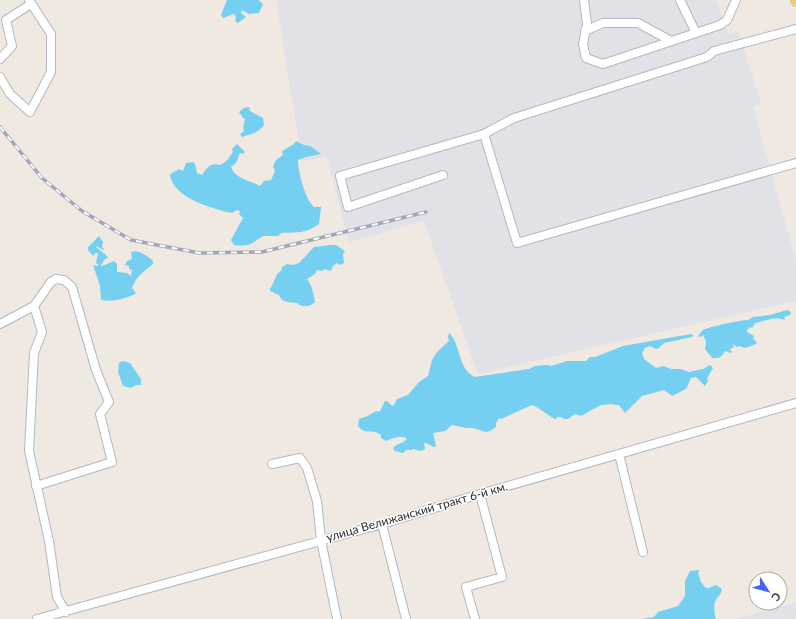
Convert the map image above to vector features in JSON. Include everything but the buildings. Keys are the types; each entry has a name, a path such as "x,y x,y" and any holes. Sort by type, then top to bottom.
{"street":[{"path":"584,0 587,24 583,44 586,58 603,64 720,24 727,20 736,0"},
{"path":"680,0 696,33"},
{"path":"0,59 12,46 6,20 30,2 51,34 51,72 30,112 10,94 0,76"},
{"path":"585,31 603,23 638,23 671,41"},
{"path":"443,175 348,207 340,176 484,134 514,118 708,57 714,51 796,29"},
{"path":"484,134 517,242 796,163"},
{"path":"0,324 34,306 56,278 64,280 72,287 96,370 109,402 100,414 112,462 36,486"},
{"path":"34,306 42,332 34,353 29,451 49,541 57,597 66,612"},
{"name":"улица Велижанский тракт 6-й км.","path":"38,619 382,524 480,494 796,403"},
{"path":"619,454 643,552"},
{"path":"272,464 300,458 308,468 317,500 321,540 337,619"},
{"path":"475,619 466,587 502,577 480,494"},
{"path":"382,524 406,619"}],"shaded area":[{"path":"276,0 716,0 728,34 738,31 761,103 753,107 796,261 796,301 478,374 424,221 349,242 327,157 302,161"},
{"path":"796,603 796,619 734,619 765,611 788,611 788,605"}],"water":[{"path":"227,0 258,0 263,4 259,13 249,14 242,10 241,13 246,17 238,23 235,21 236,17 234,14 223,18 221,15"},
{"path":"249,107 250,111 263,118 264,125 257,132 242,137 240,134 244,131 243,128 245,119 239,112 244,108"},
{"path":"296,141 310,146 321,154 298,160 299,171 305,192 314,207 321,207 319,224 305,231 281,233 278,236 263,236 250,244 243,246 234,245 231,240 243,218 239,214 240,211 237,210 232,213 215,209 195,201 178,190 170,175 179,169 183,171 186,163 193,162 197,173 202,175 209,166 216,164 220,165 225,162 233,152 232,149 237,144 245,152 243,154 240,153 236,163 231,167 233,171 239,177 260,186 264,181 271,180 275,171 273,166 276,160 283,155 282,151 294,144"},
{"path":"99,236 103,242 102,247 104,249 103,250 97,246 96,247 108,258 105,259 101,265 102,266 114,261 117,264 117,272 127,273 131,276 132,270 129,269 129,266 125,265 127,261 132,259 131,252 140,252 153,261 153,264 140,275 133,284 132,288 136,293 135,294 119,300 101,300 100,286 93,265 99,265 96,263 98,253 93,256 88,250 88,247"},
{"path":"336,245 345,251 343,254 344,263 340,265 337,263 333,266 331,271 324,269 323,271 317,270 315,274 307,279 313,293 315,302 313,304 304,306 297,303 286,302 280,298 279,295 270,291 282,267 287,264 293,265 299,263 314,247"},
{"path":"787,310 791,312 790,315 784,317 785,320 773,319 755,323 752,328 750,327 747,330 747,332 754,336 753,338 757,343 756,344 745,348 739,346 737,347 732,344 734,347 729,350 732,351 731,353 725,351 722,356 718,358 712,358 705,349 706,341 703,335 700,337 698,336 703,330 708,328"},
{"path":"449,333 456,343 465,368 475,377 529,369 535,366 551,366 567,361 586,361 590,357 595,357 623,346 691,334 693,335 692,337 664,343 656,349 650,346 645,348 642,353 644,359 656,368 663,366 689,372 703,369 710,365 713,368 707,378 708,381 705,386 696,377 691,378 686,389 672,396 664,390 642,396 625,413 619,405 601,405 581,416 575,414 568,419 558,417 555,419 532,405 501,419 499,418 496,423 496,427 486,432 473,428 452,425 445,431 433,433 436,446 434,447 424,443 425,449 421,451 413,449 406,450 403,453 395,451 393,448 395,446 407,439 400,437 386,441 381,438 381,435 378,433 364,431 361,429 358,426 359,419 376,411 380,411 385,401 392,406 394,405 397,399 408,395 419,382 428,376 432,360 437,352 449,341"},
{"path":"122,361 130,363 141,379 141,385 136,385 131,388 123,386 118,372 119,363"},
{"path":"690,571 700,571 698,573 701,582 706,588 716,585 722,589 715,602 714,610 716,619 642,619 654,617 658,612 678,606 685,596 685,581"}],"railway":[{"path":"0,127 42,178 82,211 131,240 199,253 262,252 426,212"}]}
